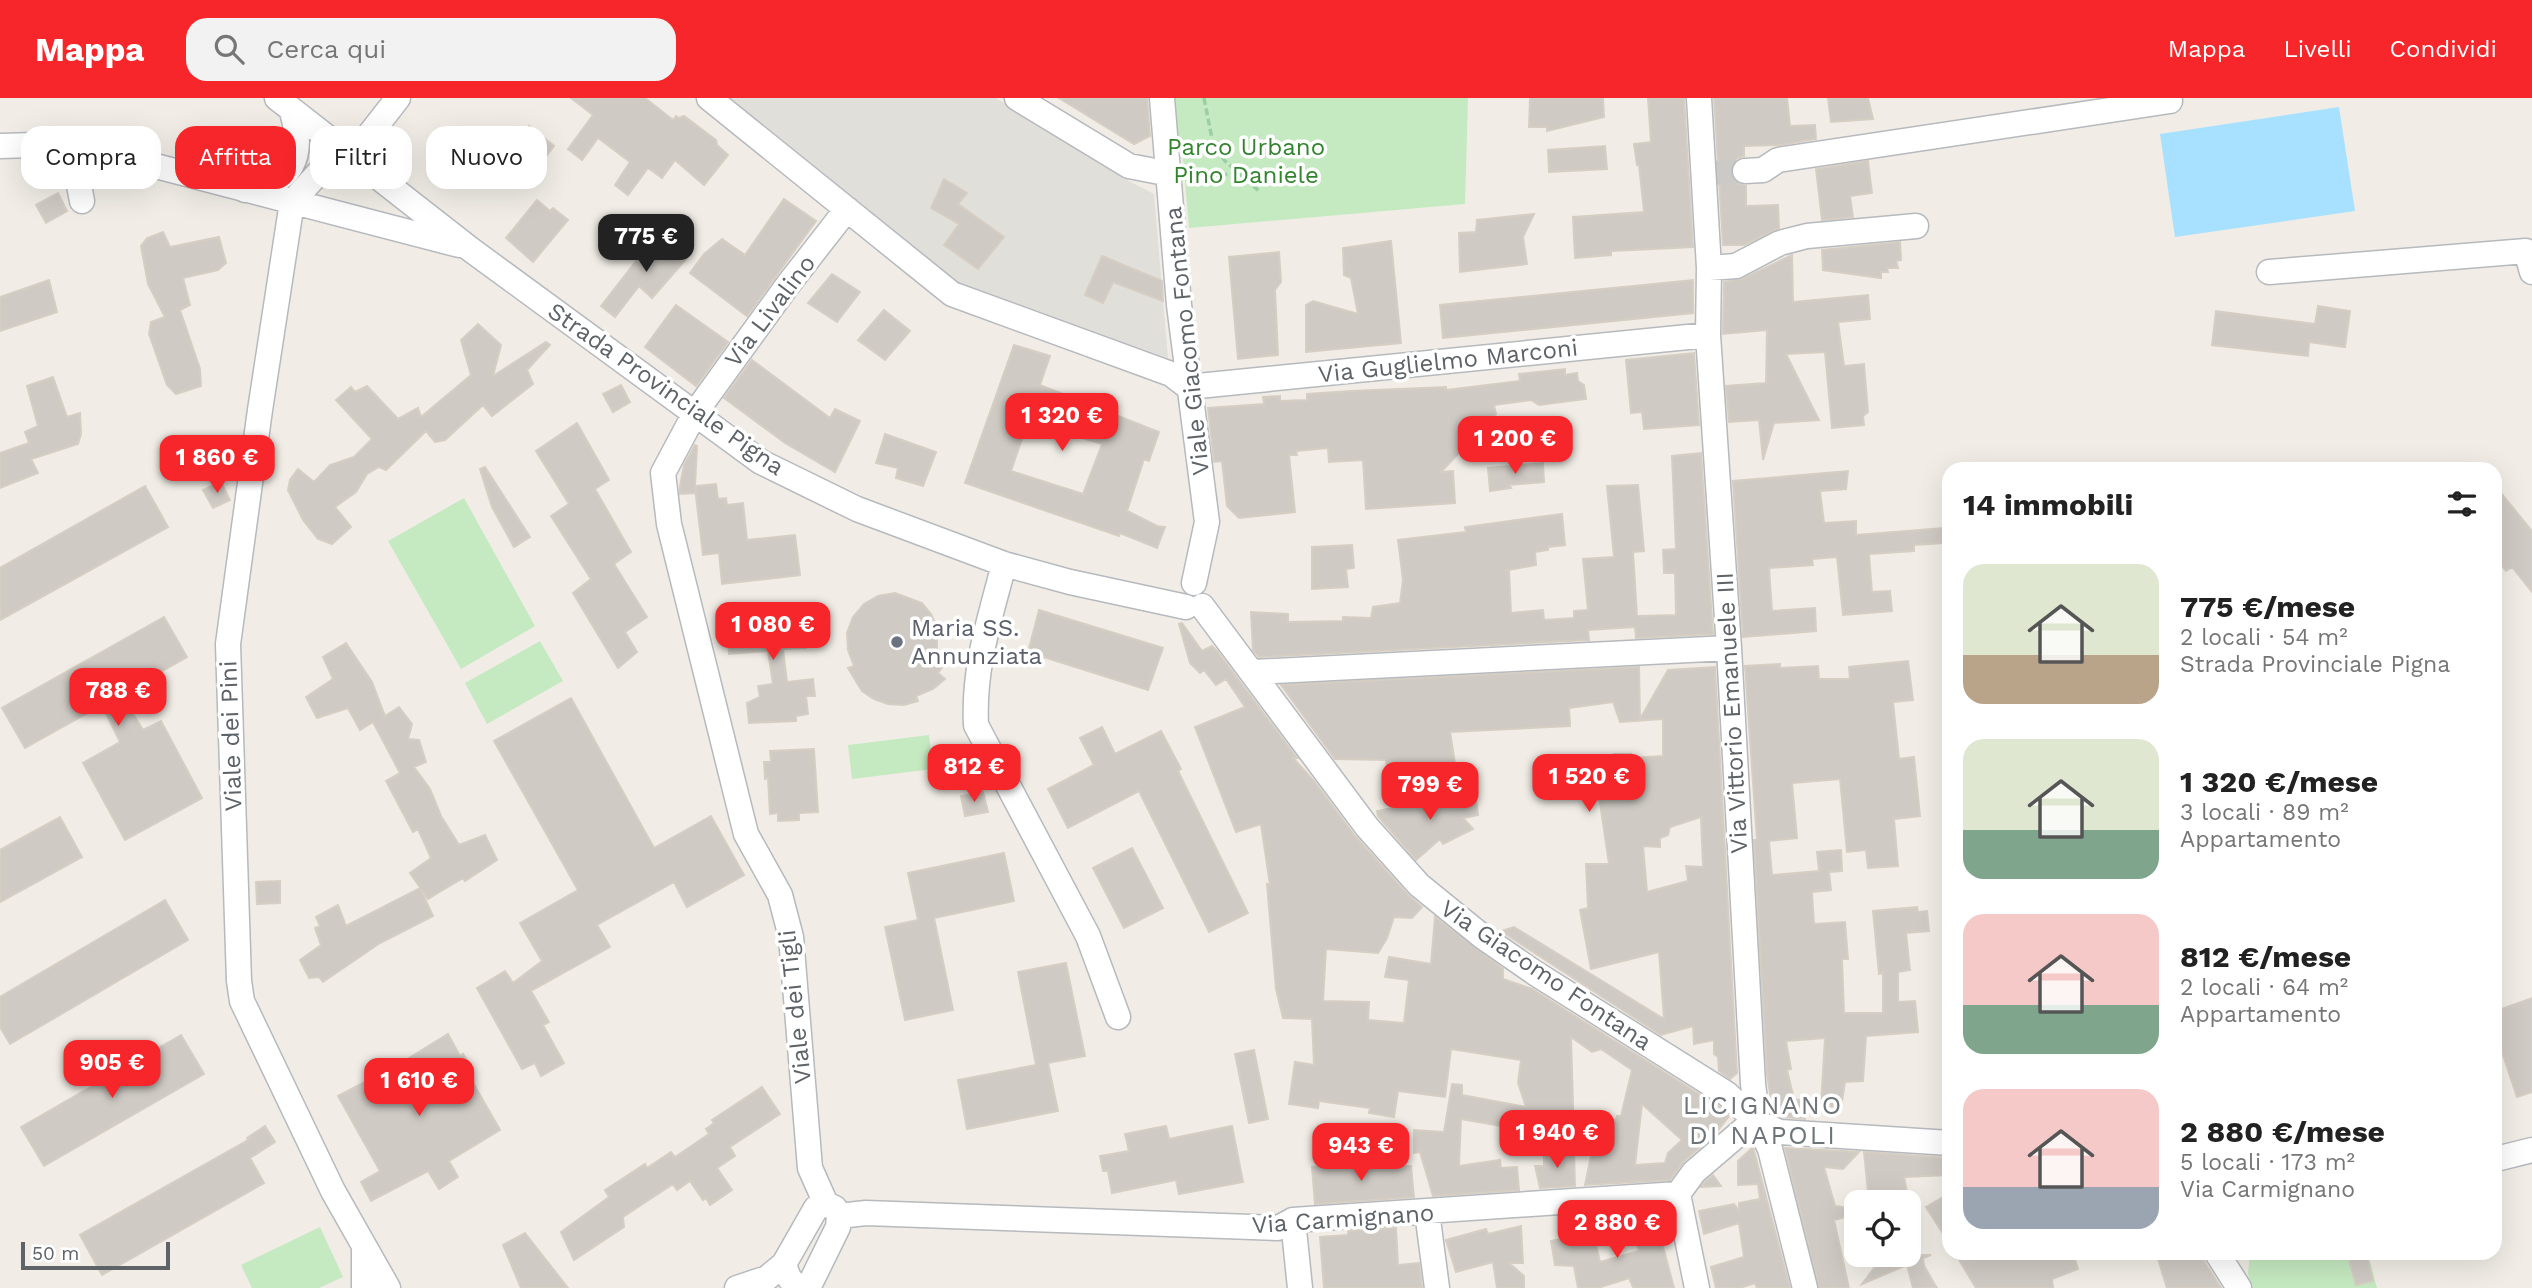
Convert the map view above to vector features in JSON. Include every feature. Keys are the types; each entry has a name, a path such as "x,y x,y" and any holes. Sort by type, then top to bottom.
{"street":[{"path":"376,126 398,98"},
{"path":"709,98 952,294 1171,374 1188,387"},
{"path":"1017,98 1129,166 1176,177"},
{"name":"Viale Giacomo Fontana","path":"1162,98 1176,177 1179,305 1207,522 1194,599"},
{"name":"Via Vittorio Emanuele III","path":"1699,98 1708,173 1708,335 1729,648 1753,1084 1758,1123"},
{"path":"1745,171 1763,170 1779,160 2170,101"},
{"path":"244,190 271,184 290,169 297,152 298,130 284,103"},
{"name":"Strada Provinciale Pigna","path":"284,103 313,126"},
{"path":"0,146 21,145"},
{"path":"161,168 369,220 470,249"},
{"path":"292,202 310,183"},
{"path":"80,189 82,201"},
{"path":"369,220 386,213 393,201 391,189"},
{"name":"Strada Provinciale Pigna","path":"394,189 470,249 761,462 857,509 1004,564 1070,582 1194,599"},
{"name":"Viale dei Pini","path":"292,202 258,420 228,644 239,981 242,1001 333,1191 364,1245 371,1287"},
{"name":"Via Livalino","path":"695,413 787,286 847,209"},
{"path":"1709,268 1736,266 1780,243 1807,236 1916,226"},
{"path":"2269,272 2526,251 2532,272"},
{"name":"Via Guglielmo Marconi","path":"1188,387 1708,335"},
{"name":"Viale dei Tigli","path":"695,413 663,473 669,524 746,834 780,895 791,937 810,1168 832,1210"},
{"path":"1004,564 978,666 974,694 976,725 1088,936 1118,1017"},
{"name":"Via Giacomo Fontana","path":"1194,599 1253,672 1367,827 1419,886 1483,937 1535,973 1727,1094 1758,1123"},
{"path":"1253,672 1729,648"},
{"path":"1697,1288 1678,1194 1694,1172 1749,1125 1758,1123 1780,1132 1942,1142"},
{"path":"1758,1123 1770,1149 1805,1288"},
{"path":"2502,1158 2532,1150"},
{"name":"Via Carmignano","path":"832,1210 1278,1228 1293,1220 1678,1194"},
{"path":"737,1288 767,1278 784,1264 816,1208 832,1210 838,1227 811,1285 801,1287 793,1283 788,1278 784,1264"},
{"path":"1427,1212 1437,1288"},
{"path":"1293,1220 1300,1288"},
{"path":"2222,1260 2238,1285"},
{"path":"2238,1285 2240,1260"}],"path":[{"path":"1204,98 1213,144 1225,162 1260,192"},
{"path":"1179,148 1213,144"},
{"path":"1176,177 1239,173"}],"shaded area":[{"path":"719,98 996,98 1154,194 1168,358 957,282"}],"green space":[{"name":"Parco Urbano Pino Daniele","path":"1175,98 1468,98 1465,204 1189,228"},
{"path":"464,498 535,626 461,669 388,541"},
{"path":"540,641 563,681 487,724 465,683"},
{"path":"929,735 933,769 852,779 848,745"},
{"path":"320,1227 343,1277 319,1288 252,1288 241,1265"},
{"path":"2249,1260 2370,1260 2377,1288 2251,1288"}],"water":[{"path":"2339,107 2355,211 2175,237 2160,134"}],"building":[{"path":"571,98 645,98 673,120 676,116 684,116 716,140 717,145 728,155 704,185 675,160 662,178 648,168 628,195 615,185 630,162 598,138 582,160 568,149 593,115"},
{"path":"1059,98 1147,98 1150,136 1134,144"},
{"path":"1530,98 1603,98 1604,117 1547,131 1547,127 1529,127"},
{"path":"1648,98 1684,98 1693,247 1611,251 1611,255 1575,258 1573,217 1644,212 1634,144 1651,142"},
{"path":"1714,98 1787,98 1790,126 1815,125 1816,139 1780,145 1744,146 1744,156 1737,158 1732,164 1732,179 1746,186 1746,206 1778,205 1779,228 1744,245 1723,245"},
{"path":"1828,98 1868,98 1873,119 1831,122"},
{"path":"547,140 554,146 547,155"},
{"path":"1605,146 1607,169 1549,172 1548,150"},
{"path":"1868,161 1872,193 1850,196 1853,217 1822,220 1816,169"},
{"path":"944,179 967,193 958,204 1004,237 978,269 944,245 959,224 931,208"},
{"path":"58,193 67,211 46,223 36,205"},
{"path":"784,199 816,221 747,316 690,273 704,254 722,239 745,255"},
{"path":"537,200 550,211 553,208 568,220 533,262 506,238"},
{"path":"1534,214 1523,237 1527,264 1460,272 1459,233 1476,232 1477,220"},
{"path":"163,232 170,247 219,237 226,263 218,270 183,278 190,305 180,310 200,369 201,386 176,394 167,385 149,334 151,322 165,317 148,284 141,246 147,238"},
{"path":"658,233 687,258 652,298 639,286 615,317 601,306"},
{"path":"1391,241 1401,343 1306,352 1306,305 1313,301 1358,314 1351,278 1344,275 1343,248"},
{"path":"1900,242 1901,260 1896,261 1898,268 1887,268 1888,272 1881,272 1881,278 1823,270 1822,250"},
{"path":"1279,252 1281,282 1275,290 1278,355 1238,359 1229,257"},
{"path":"1792,255 1793,302 1868,295 1870,319 1838,322 1844,366 1864,364 1868,412 1863,416 1864,425 1832,428 1825,352 1786,354 1819,420 1774,423 1763,460 1759,420 1729,422 1726,386 1766,383 1767,330 1723,334 1724,282 1742,279"},
{"path":"1102,256 1162,281 1163,301 1113,282 1103,303 1085,295"},
{"path":"832,274 860,292 837,322 808,303"},
{"path":"49,280 57,312 0,331 0,297"},
{"path":"1693,280 1693,313 1443,338 1440,305"},
{"path":"676,305 728,342 696,386 645,347"},
{"path":"2318,306 2350,311 2345,347 2309,342 2308,356 2212,345 2216,311 2315,324"},
{"path":"884,310 910,331 885,360 858,340"},
{"path":"478,324 501,345 493,376 546,342 550,345 527,370 533,384 492,416 483,405 445,440 435,442 426,431 386,470 379,467 367,474 356,492 335,507 351,527 332,544 318,539 303,520 288,490 290,480 298,469 314,482 330,465 354,457 372,439 336,400 351,387 355,392 367,386 398,419 418,408 421,417 471,375 461,340"},
{"path":"1014,345 1050,356 1040,385 1159,432 1149,461 1144,459 1127,511 1157,526 1165,527 1157,548 1120,533 1119,536 965,483","holes":["1028,421 1102,444 1083,494 1011,471"]},
{"path":"1694,353 1699,425 1644,429 1642,412 1631,413 1626,360"},
{"path":"752,360 830,418 835,409 860,421 835,472 785,443 724,398"},
{"path":"1565,369 1565,375 1577,373 1578,381 1584,385 1586,399 1539,405 1531,400 1494,405 1496,414 1441,472 1453,471 1455,503 1366,509 1363,460 1329,462 1328,448 1296,451 1297,455 1289,455 1295,512 1239,518 1227,506 1222,461 1214,462 1208,408 1264,404 1263,397 1280,396 1280,401 1307,400 1307,394 1446,387 1446,390 1520,381 1519,374"},
{"path":"53,377 67,417 80,413 81,434 78,444 31,459 38,473 0,488 0,453 29,443 25,432 38,426 27,386"},
{"path":"621,385 630,402 613,412 603,394"},
{"path":"577,423 609,480 595,489 631,552 614,564 647,617 625,632 637,652 618,668 573,593 591,579 551,516 569,504 536,451"},
{"path":"885,434 936,452 923,486 896,478 898,468 876,463"},
{"path":"695,445 695,486 716,484 718,499 726,498 727,505 743,503 747,540 795,535 800,575 722,584 719,553 703,555 695,488 695,493 680,494 684,465"},
{"path":"1701,453 1713,634 1636,638 1635,627 1588,630 1589,640 1259,657 1253,650 1251,612 1288,614 1288,622 1343,621 1343,617 1371,618 1373,607 1400,603 1403,580 1398,540 1466,532 1465,527 1562,514 1565,545 1535,552 1536,565 1509,570 1511,613 1543,610 1544,620 1574,618 1574,611 1588,610 1583,559 1614,557 1607,486 1638,485 1644,551 1633,552 1637,616 1676,615 1675,573 1664,573 1663,550 1676,549 1672,456"},
{"path":"1543,463 1544,482 1509,485 1511,488 1490,491 1488,468"},
{"path":"485,467 530,537 514,547 492,507 480,469"},
{"path":"1848,471 1846,489 1820,491 1824,523 1856,521 1856,535 1942,528 1942,543 1914,545 1914,551 1869,554 1872,592 1890,591 1892,611 1843,615 1837,557 1812,559 1813,565 1769,568 1772,611 1815,608 1816,631 1743,637 1733,481"},
{"path":"221,482 230,500 213,508 203,490"},
{"path":"145,486 168,527 0,620 0,568"},
{"path":"2502,494 2532,531 2532,592 2512,567 2506,571 2502,566"},
{"path":"1352,545 1354,568 1346,569 1348,587 1312,589 1312,547"},
{"path":"895,593 922,603 931,614 937,627 937,655 947,661 938,673 945,679 933,689 916,696 918,701 904,705 888,704 874,699 862,691 848,668 854,666 848,650 847,633 853,617 864,604 878,596"},
{"path":"803,610 806,648 783,649 787,682 813,679 815,696 806,696 808,714 796,716 796,721 749,723 747,703 760,697 758,686 773,684 768,651 729,654 726,617"},
{"path":"1039,610 1163,648 1148,690 1028,652"},
{"path":"164,617 187,657 121,694 143,730 161,721 202,798 125,840 83,763 120,742 102,705 25,748 2,708"},
{"path":"1182,623 1202,651 1212,646 1217,651 1297,758 1293,758 1314,781 1355,836 1422,907 1412,918 1394,917 1387,938 1378,953 1326,949 1323,1001 1369,1002 1368,1020 1404,1023 1409,980 1385,977 1389,957 1431,964 1435,917 1503,969 1503,979 1532,989 1718,1106 1729,1116 1715,1134 1684,1161 1670,1180 1585,1185 1593,1146 1603,1145 1594,1143 1599,1119 1616,1120 1617,1116 1621,1116 1632,1070 1601,1049 1592,1052 1571,1037 1574,1139 1461,1119 1459,1166 1500,1160 1501,1168 1517,1167 1519,1190 1433,1196 1420,1152 1414,1153 1414,1130 1444,1132 1452,1084 1462,1085 1462,1095 1526,1107 1518,1083 1521,1060 1451,1049 1445,1097 1398,1091 1394,1117 1369,1113 1370,1108 1319,1101 1318,1108 1289,1104 1295,1062 1314,1065 1312,1019 1283,1018 1276,989 1267,884 1270,885 1261,824 1236,832 1195,727 1245,707 1226,679 1216,685 1204,670 1200,673 1190,663 1179,624","holes":["1642,1104 1682,1140 1668,1153 1665,1163 1635,1165"]},
{"path":"346,643 372,682 385,716 399,707 412,724 408,739 419,740 426,762 414,767 430,789 441,816 459,845 485,835 497,860 465,881 463,878 428,899 410,873 431,858 418,829 413,832 386,781 400,773 373,722 360,730 348,708 317,718 306,697 333,679 323,657"},
{"path":"1908,661 1913,700 1893,702 1899,759 1914,757 1920,816 1894,819 1898,866 1868,868 1866,850 1847,852 1840,779 1792,783 1797,838 1769,841 1772,875 1819,871 1817,852 1841,850 1842,871 1829,872 1831,890 1812,892 1814,924 1845,922 1848,959 1842,959 1844,1013 1883,1013 1883,973 1879,974 1873,911 1917,907 1918,912 1927,911 1929,931 1906,933 1910,970 1898,972 1898,1002 1915,1001 1918,1032 1866,1036 1863,1081 1845,1082 1841,1108 1821,1105 1825,1038 1786,1041 1791,1069 1787,1070 1794,1099 1805,1101 1805,1119 1783,1117 1773,1113 1767,1074 1754,840 1757,840 1745,666 1818,666 1819,679 1850,679 1849,667"},
{"path":"1639,667 1640,719 1668,670 1715,667 1737,1073 1730,1079 1719,1071 1718,1057 1714,1054 1714,1040 1694,1044 1693,1026 1661,1035 1501,931 1514,927 1664,1019 1659,952 1591,969 1580,910 1588,908 1586,864 1609,864 1599,796 1541,797 1540,764 1615,763 1614,754 1631,754 1632,758 1663,756 1663,719 1620,722 1613,702 1569,708 1570,726 1450,732 1456,770 1389,779 1386,760 1335,759 1281,685","holes":["1701,817 1703,867 1686,866 1688,881 1647,892 1643,846 1660,847 1660,838 1668,835 1670,827"]},
{"path":"571,698 654,848 711,816 744,875 687,907 674,882 597,925 610,947 531,991 549,1022 543,1025 564,1063 541,1076 535,1063 522,1069 477,988 505,971 513,983 542,961 520,923 578,890 494,741"},
{"path":"1102,727 1115,754 1161,731 1248,913 1209,932 1139,791 1068,828 1048,789 1094,765 1080,738"},
{"path":"814,749 818,812 799,813 799,820 778,821 778,813 770,814 768,778 765,779 764,762 771,762 770,751"},
{"path":"983,792 988,812 965,816 961,796"},
{"path":"1475,792 1478,815 1463,818 1473,829 1443,844 1440,839 1416,860 1378,816 1377,811"},
{"path":"60,817 82,857 0,902 0,850"},
{"path":"1132,848 1163,908 1124,928 1093,868"},
{"path":"1004,853 1014,901 934,918 953,1010 905,1020 885,927 918,920 908,873"},
{"path":"280,881 280,903 257,904 256,882"},
{"path":"420,888 433,916 380,943 323,982 319,977 309,978 300,960 321,945 315,928 320,926 316,917 338,905 346,926"},
{"path":"165,900 188,940 10,1044 0,1027 0,997"},
{"path":"1066,963 1085,1056 1048,1063 1058,1111 967,1129 958,1080 1036,1065 1018,972"},
{"path":"2532,998 2532,1092 2517,1097 2502,1052 2502,1009"},
{"path":"448,1034 460,1056 463,1054 473,1070 468,1074 500,1130 449,1161 458,1177 439,1189 428,1171 371,1201 361,1182 380,1171 338,1096 396,1066"},
{"path":"181,1035 204,1074 44,1166 21,1127"},
{"path":"1254,1050 1268,1119 1249,1123 1235,1054"},
{"path":"762,1087 780,1114 730,1147 735,1156 717,1168 732,1190 710,1205 706,1198 703,1200 690,1181 677,1190 673,1184 623,1217 624,1227 574,1260 561,1232 609,1197 605,1190 645,1164 647,1168 671,1152 675,1157 709,1134 706,1129 714,1123 712,1120"},
{"path":"265,1126 275,1142 250,1158 264,1183 102,1275 80,1235 248,1140 247,1138"},
{"path":"1166,1126 1169,1139 1232,1126 1243,1182 1179,1194 1176,1180 1112,1193 1108,1171 1103,1171 1100,1156 1129,1151 1125,1134"},
{"path":"1753,1147 1790,1288 1757,1288 1755,1283 1740,1288 1716,1288 1711,1267 1744,1257 1739,1223 1704,1234 1699,1211 1734,1204 1739,1211 1739,1203 1760,1199 1758,1184 1738,1185 1738,1161"},
{"path":"1785,1148 1859,1152 1843,1169 1824,1167 1835,1206 1844,1207 1844,1217 1834,1220 1849,1288 1819,1288"},
{"path":"1574,1149 1575,1186 1540,1188 1535,1166 1544,1166 1544,1153"},
{"path":"1864,1152 1942,1157 1942,1175 1904,1177 1907,1190 1868,1190"},
{"path":"1348,1164 1348,1167 1411,1166 1414,1197 1315,1204 1312,1167"},
{"path":"1713,1175 1721,1186 1701,1187 1705,1182"},
{"path":"1942,1198 1942,1232 1926,1207"},
{"path":"1656,1220 1674,1288 1633,1287 1629,1278 1598,1288 1578,1288 1574,1266 1555,1265 1551,1241 1593,1232 1600,1262 1639,1251 1631,1225"},
{"path":"1521,1226 1523,1263 1509,1263 1524,1276 1524,1288 1497,1288 1493,1262 1456,1272 1446,1240 1486,1229 1488,1234"},
{"path":"1396,1228 1398,1265 1419,1263 1422,1288 1324,1288 1320,1237 1348,1235 1348,1231"},
{"path":"525,1233 568,1288 521,1288 503,1245"},
{"path":"1921,1255 1931,1255 1923,1258 1924,1266 1937,1288 1913,1288 1908,1267 1921,1267"},
{"path":"1959,1260 2075,1260 2078,1269 2052,1279 2053,1288 1976,1288"},
{"path":"2158,1260 2204,1260 2221,1288 2167,1288"},
{"path":"2349,1260 2368,1260 2373,1281 2356,1285"},
{"path":"1875,1267 1902,1267 1862,1284"}],"tunnel":[{"path":"1713,173 1745,171"}],"place":[{"name":"Maria SS. Annunziata","path":"897,642"}],"district":[{"name":"LICIGNANO DI NAPOLI","path":"1763,1120"}]}
